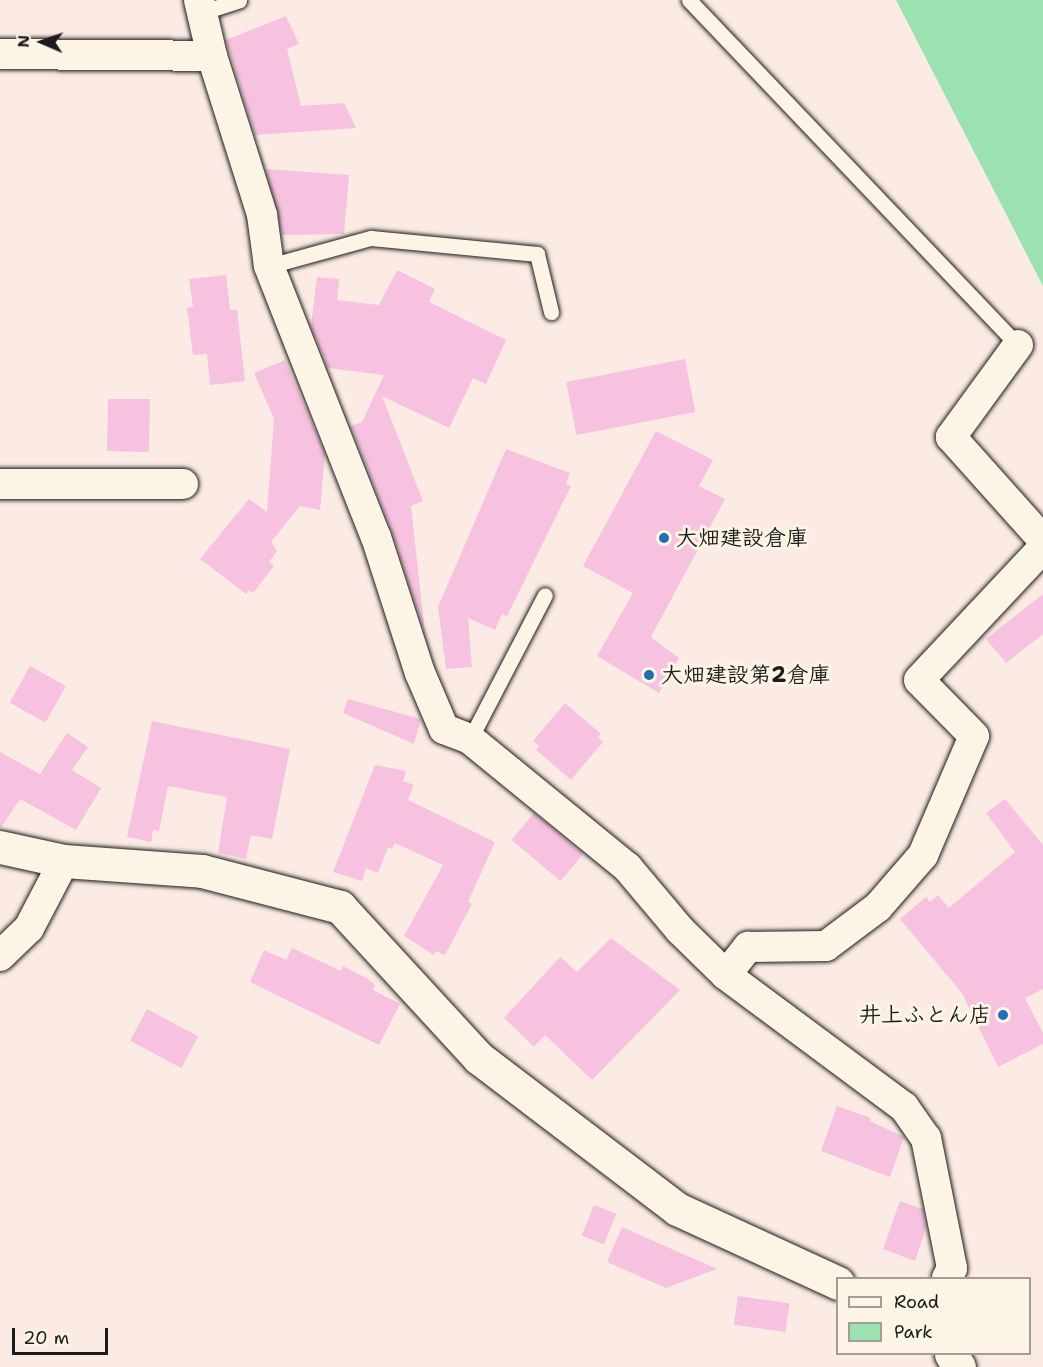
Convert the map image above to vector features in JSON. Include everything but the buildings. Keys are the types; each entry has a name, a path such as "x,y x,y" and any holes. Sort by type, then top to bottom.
{"street":[{"path":"201,6 212,56 262,215 269,266 376,537 424,682 444,729 470,740 627,867 680,930 726,975 904,1107 926,1138 952,1268 947,1277"},
{"path":"0,54 212,56"},
{"path":"1018,345 951,437 1043,540"},
{"path":"0,484 183,484"},
{"path":"726,975 748,947 826,946 878,908 923,855 974,736 918,680 1043,548"},
{"path":"0,847 64,861 202,871 340,907 479,1058 677,1209 836,1283"},
{"path":"0,956 28,928 64,861"}],"lane":[{"path":"201,6 239,0"},
{"path":"689,0 1018,345"},
{"path":"269,266 371,238 537,254 551,312"},
{"path":"470,740 545,595"}],"green space":[{"path":"896,0 1043,0 1043,286"}],"place":[{"name":"大畑建設倉庫","path":"664,538"},
{"name":"大畑建設第2倉庫","path":"649,675"},
{"name":"井上ふとん店","path":"1003,1015"}]}
